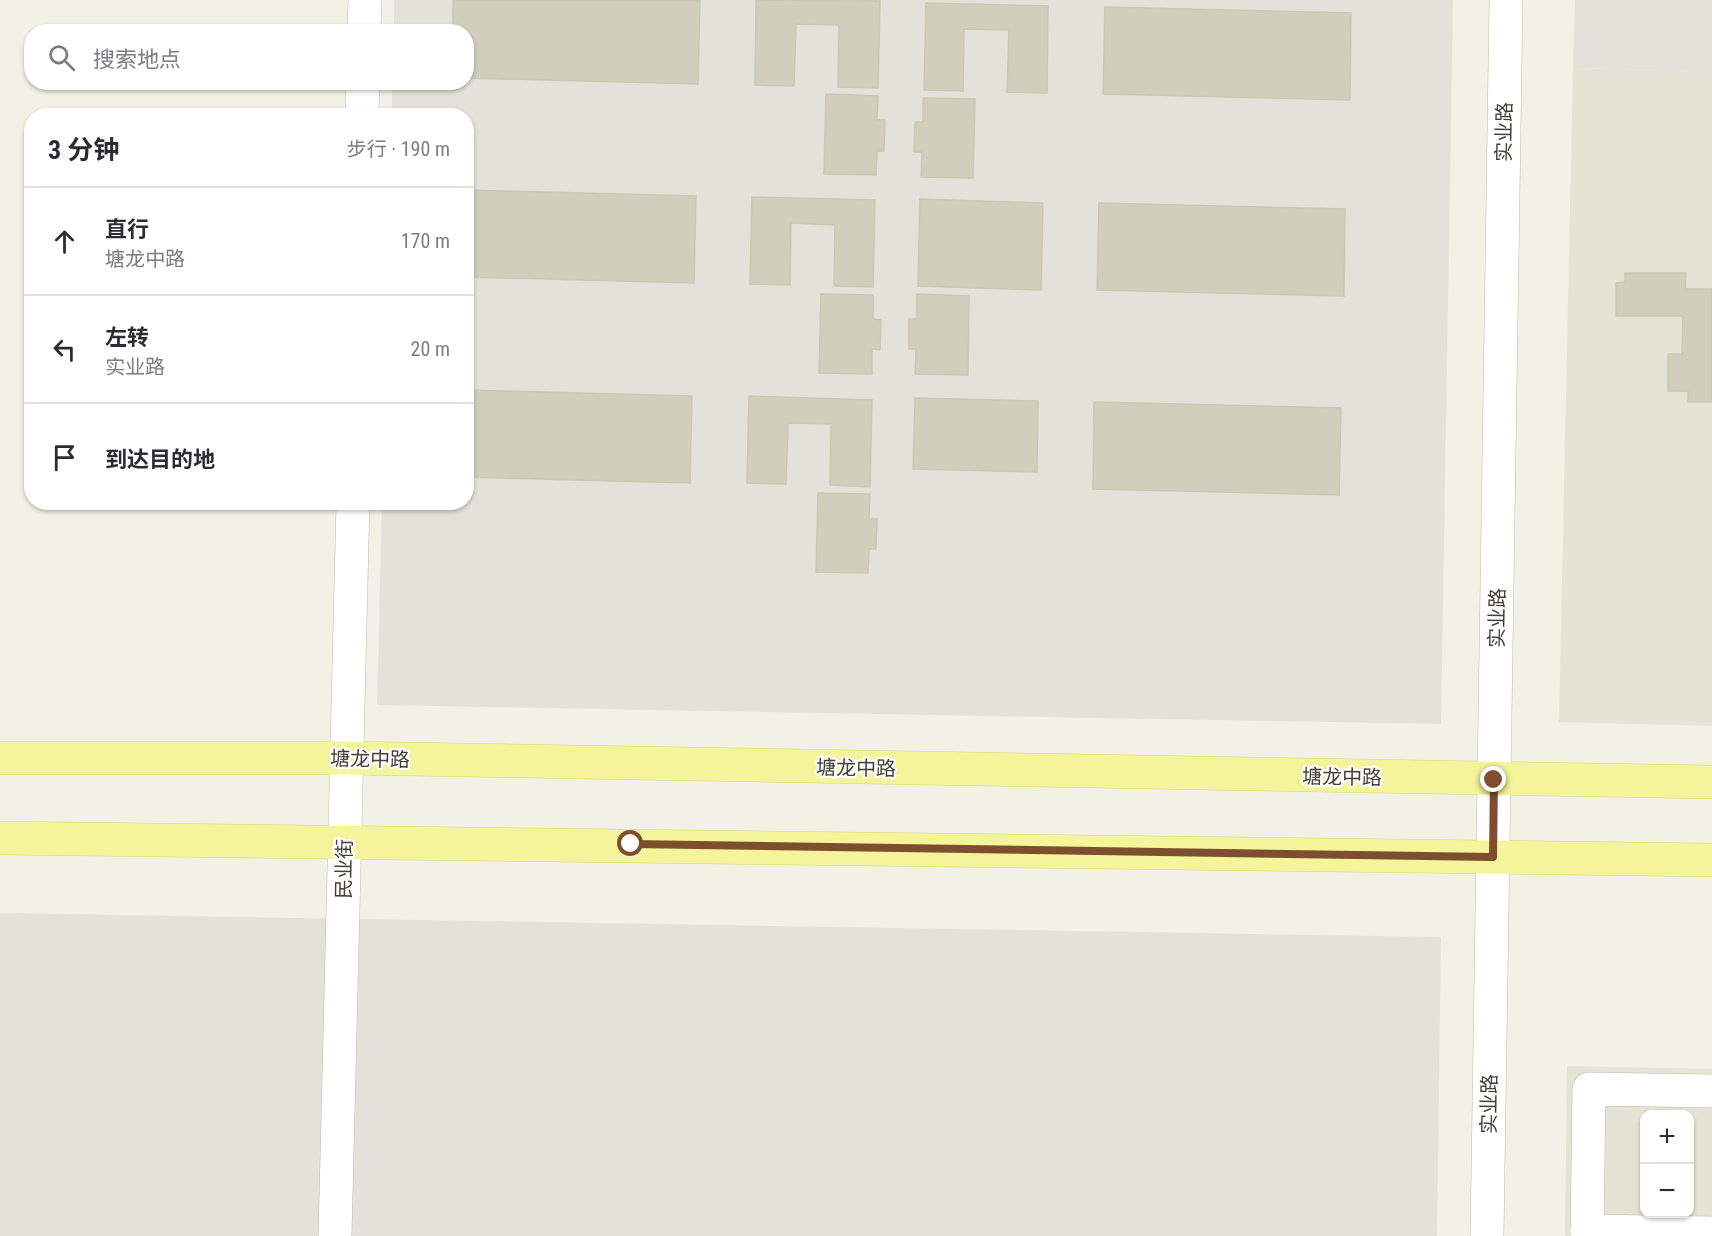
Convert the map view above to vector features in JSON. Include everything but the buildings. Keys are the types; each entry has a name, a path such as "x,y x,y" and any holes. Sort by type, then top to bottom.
{"main road":[{"name":"塘龙中路","path":"0,758 347,758 1494,780 1712,782"},
{"path":"0,838 1712,860"}],"street":[{"path":"364,24 365,0"},
{"name":"实业路","path":"1487,1236 1506,0"},
{"path":"362,108 363,90"},
{"name":"民业街","path":"335,1236 353,510"},
{"path":"1712,1091 1589,1089 1587,1233 1712,1233"}],"shaded area":[{"path":"394,0 1453,0 1441,724 377,705 382,510 474,510 474,108 392,108 392,90 474,90 474,24 394,24"},
{"path":"1575,0 1712,0 1712,71 1573,68"},
{"path":"1573,68 1712,71 1712,726 1559,722"},
{"path":"0,913 1441,937 1437,1236 0,1236"},
{"path":"1567,1066 1712,1069 1712,1236 1565,1236"}],"route":[{"path":"631,844 1493,857 1494,780"}]}
